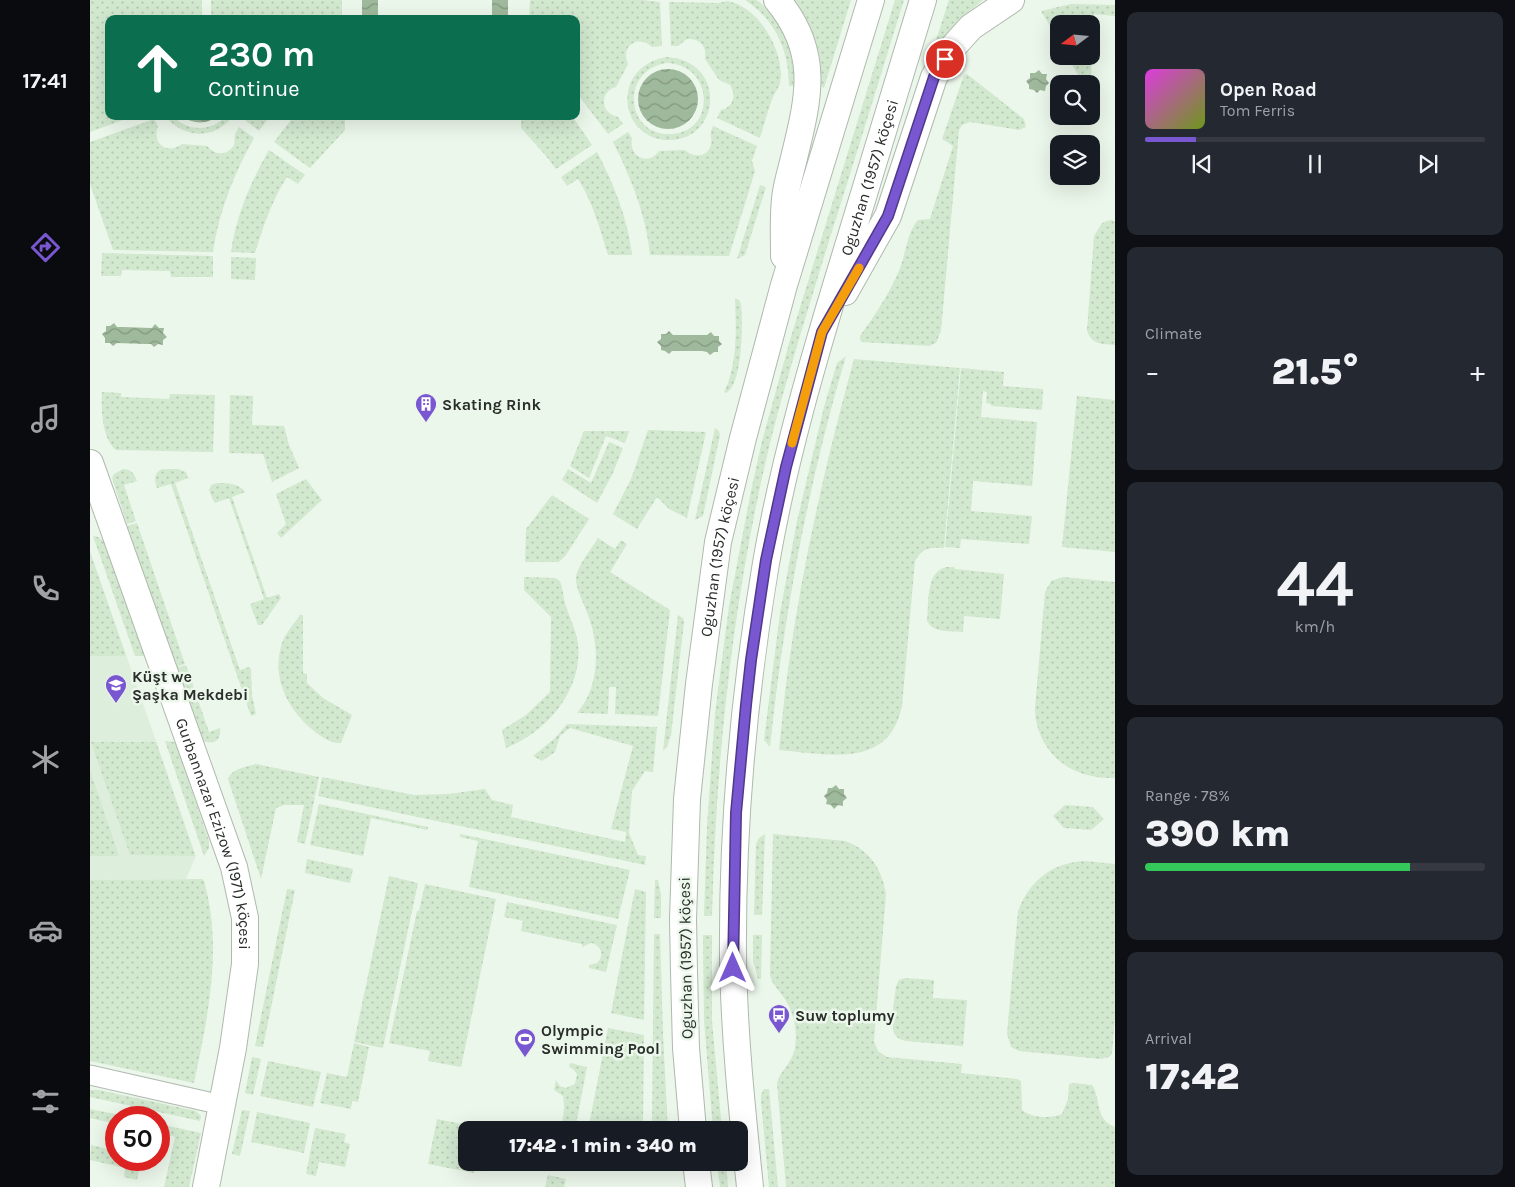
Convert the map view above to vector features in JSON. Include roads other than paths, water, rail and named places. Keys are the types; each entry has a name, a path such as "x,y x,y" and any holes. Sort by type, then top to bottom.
{"main road":[{"path":"777,0 791,17 798,30 808,74 808,92 804,115 785,198 784,285"},
{"name":"Oguzhan (1957) köçesi","path":"692,1121 686,1048 683,918 687,799 699,684 718,542 743,438 784,285 871,0"},
{"name":"Oguzhan (1957) köçesi","path":"750,1187 740,1098 734,982 734,914 739,784 751,660 766,560 786,467 822,332 923,0"},
{"path":"822,332 888,216 934,77 953,47 971,27 1011,0"},
{"name":"Gurbannazar Ezizow (1971) köçesi","path":"90,464 234,867 245,918 245,964 222,1105 206,1187"},
{"path":"697,1171 699,1187"}],"street":[{"path":"90,1075 222,1105"}],"water":[{"path":"362,0 378,0 378,15 362,15"},
{"path":"492,0 508,0 508,15 492,15"},
{"path":"662,69 674,69 690,77 696,87 698,99 696,111 690,121 674,129 662,129 646,121 638,105 638,93 646,77"},
{"path":"1039,70 1042,74 1047,74 1046,79 1049,83 1045,91 1040,90 1037,93 1029,89 1026,81 1030,78 1030,73 1035,73"},
{"path":"188,120 212,120 205,122"},
{"path":"114,323 117,327 152,328 155,324 159,328 164,328 163,333 167,337 163,340 163,345 158,344 154,347 151,344 117,343 113,346 110,343 105,343 105,338 102,334 106,331 106,326"},
{"path":"669,331 673,335 707,335 711,332 714,336 719,336 719,341 722,344 718,347 718,352 710,355 702,351 672,351 669,354 661,350 661,346 657,342 661,339 661,334 666,334"},
{"path":"836,785 839,789 844,789 844,794 847,798 843,801 843,806 838,805 834,809 831,805 826,804 827,800 824,796 828,788"}],"place":[{"name":"Skating Rink","path":"426,423"},
{"name":"Küşt we Şaşka Mekdebi","path":"116,704"},
{"name":"Suw toplumy","path":"779,1034"},
{"name":"Olympic Swimming Pool","path":"525,1058"}]}
